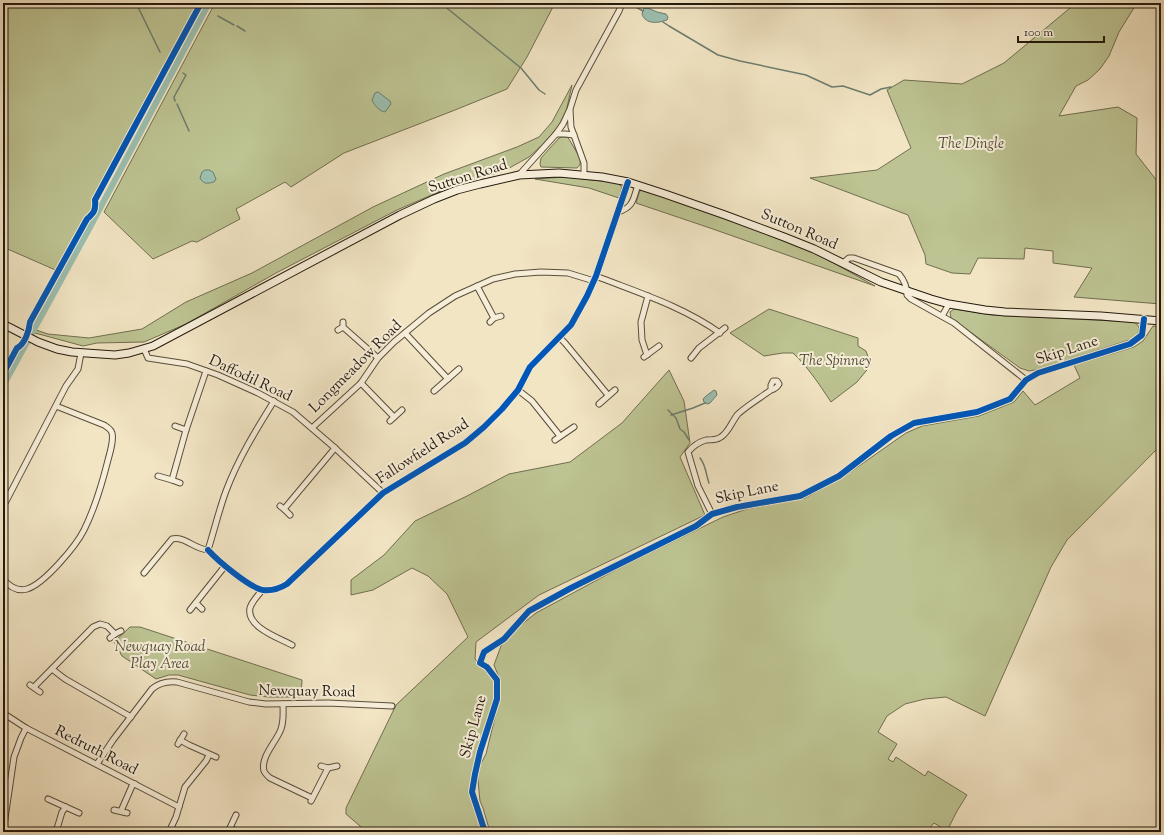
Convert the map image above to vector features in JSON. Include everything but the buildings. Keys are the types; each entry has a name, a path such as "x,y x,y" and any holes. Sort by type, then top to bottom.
{"main road":[{"name":"Sutton Road","path":"3,324 38,342 57,349 72,352 116,354 129,353 144,349 153,346 416,207 457,190 480,184 519,175 559,173 602,177 628,182 665,194 814,249 881,282 949,304 998,311 1161,321"}],"street":[{"path":"519,175 556,134 570,109 576,90 622,3"},
{"path":"570,109 571,127 584,163 584,175"},
{"path":"556,134 574,136"},
{"name":"Fallowfield Road","path":"262,590 276,590 287,584 383,493 465,443 497,414 518,390 530,367 571,325 595,278 628,182"},
{"path":"618,212 626,210 632,205 638,185"},
{"name":"Sutton Road","path":"843,263 849,258 854,258 899,274 904,280 907,291"},
{"name":"Longmeadow Road","path":"312,428 361,383 378,358 394,342 429,313 455,296 493,279 515,274 541,272 568,273 595,278 671,304 720,332"},
{"path":"477,286 494,318"},
{"name":"Skip Lane","path":"907,291 907,295 911,299 954,323 1026,380"},
{"path":"648,296 641,322 642,340 646,356 659,346"},
{"path":"942,316 949,304"},
{"path":"490,322 494,318 500,316"},
{"name":"Skip Lane","path":"485,832 472,792 480,752 497,699 497,680 487,667 480,663 484,652 504,639 529,611 571,588 696,526 712,514 737,507 800,496 839,476 891,436 914,423 976,412 1010,399 1026,380 1038,373 1130,344 1142,335 1144,319"},
{"path":"341,326 378,358"},
{"path":"691,358 699,348 725,328"},
{"path":"405,333 448,378"},
{"path":"559,337 565,342 608,395"},
{"name":"Daffodil Road","path":"144,349 148,358 173,362 206,371 230,380 274,401 293,412 335,448 383,493"},
{"path":"3,507 66,386 78,369 81,353"},
{"path":"434,392 459,369"},
{"path":"172,480 186,430 206,371"},
{"path":"361,383 392,419 402,410"},
{"path":"518,390 532,401 560,436"},
{"path":"599,404 615,390"},
{"path":"712,514 698,486 688,452 697,444 721,437 738,415 754,401 771,390"},
{"path":"208,550 226,491 240,460 274,401"},
{"path":"3,579 13,588 20,590 27,589 52,571 72,549 84,531 93,511 102,482 112,445 113,435 111,429 56,406"},
{"path":"175,426 186,430"},
{"path":"555,440 574,427"},
{"path":"290,515 282,507 335,448"},
{"path":"158,476 180,483"},
{"path":"144,573 172,539 183,539 201,549 208,550 225,566 262,590 250,608 250,618 253,623 259,628 293,645"},
{"path":"190,610 225,566"},
{"path":"149,567 154,572"},
{"path":"196,603 202,609"},
{"path":"40,692 32,686 52,669 93,628 100,624 107,626 115,634"},
{"path":"110,638 121,631"},
{"path":"52,669 65,679 131,717"},
{"name":"Newquay Road","path":"97,764 113,740 152,689 155,686 168,681 178,682 249,702 266,704 328,703 392,706"},
{"path":"283,704 283,721 281,729 265,758 263,770 265,774 311,800 328,768"},
{"name":"Redruth Road","path":"3,713 26,728 179,807"},
{"path":"3,832 14,757 26,728"},
{"path":"184,734 179,742 216,757"},
{"path":"169,832 176,817 186,787 210,755"},
{"path":"321,766 328,768 337,766"},
{"path":"121,811 132,786 135,784"},
{"path":"48,799 79,813"},
{"path":"56,832 62,812 66,808"},
{"path":"114,810 127,813"},
{"path":"236,815 229,830 238,832"}],"green space":[{"path":"3,3 199,3 60,272 3,247"},
{"path":"215,3 555,3 527,57 507,89 344,153 291,187 285,182 236,209 240,219 197,242 192,241 153,259 104,212"},
{"name":"The Dingle","path":"1076,3 1137,3 1119,32 1109,56 1100,69 1088,80 1076,86 1059,116 1118,107 1137,118 1136,154 1161,186 1161,304 1074,297 1092,268 1053,263 1053,251 1025,248 1024,259 978,258 970,274 952,273 926,264 925,255 908,215 810,178 877,170 911,148 887,90 904,80 962,84 1004,63"},
{"path":"572,85 566,112 558,127 529,157 504,171 457,184 397,210 276,273 186,324 144,342 97,343 83,346 35,333 36,330 48,334 89,338 142,329 186,302 252,273 373,207 444,174 517,147 539,137 552,122"},
{"path":"567,137 569,139 580,158 579,166 577,168 541,167 541,158 559,138"},
{"path":"565,177 619,183 622,188 619,198 589,188 535,179"},
{"path":"641,189 758,230 812,251 875,286 636,203"},
{"name":"The Spinney","path":"769,309 858,338 858,346 866,351 871,365 857,382 831,402 818,382 793,353 764,356 730,333"},
{"path":"954,309 992,315 1134,322 1137,324 1139,330 1137,335 1132,339 1041,369 1029,371 1020,368 951,318 950,312"},
{"path":"1153,326 1161,327 1161,445 1067,540 1051,567 985,716 946,697 925,699 905,704 887,716 878,732 897,744 888,759 893,762 896,757 925,776 928,771 967,795 947,831 934,823 926,832 490,832 480,801 477,771 486,754 499,701 500,680 494,665 501,646 512,632 536,613 623,566 723,517 747,509 805,498 846,475 906,433 922,426 979,416 1014,402 1023,391 1035,405 1080,378 1074,365 1134,347 1143,341"},
{"path":"669,370 684,401 690,443 680,457 705,515 539,595 476,642 475,659 494,680 494,698 478,750 470,789 482,832 367,832 346,814 346,808 396,705 468,637 447,594 428,576 412,568 373,590 351,595 351,580 384,555 415,521 509,474 570,462 622,423"},
{"name":"Newquay Road Play Area","path":"130,627 140,627 302,680 301,697 268,697 250,695 178,675 169,675 156,679 122,656 114,642"}],"shaded area":[{"path":"644,8 666,14 668,17 667,20 660,22 649,22 642,14"},
{"path":"378,92 390,101 391,104 385,112 377,108 372,100 375,93"},
{"path":"205,170 213,172 216,179 214,182 206,183 201,180 200,178 202,172"},
{"path":"714,390 716,391 717,395 710,403 707,404 703,399"}],"waterway":[{"path":"136,3 160,52"},
{"path":"3,386 88,231 209,3"},
{"path":"443,3 448,9 521,68 539,90 545,94"},
{"path":"629,3 643,11"},
{"path":"218,16 234,25"},
{"path":"663,22 718,55 806,75 832,87 843,86 870,95 881,89 891,87"},
{"path":"237,26 245,31"},
{"path":"175,101 174,97 186,75 183,73"},
{"path":"177,104 189,131"},
{"path":"671,415 705,403"},
{"path":"668,410 676,418 680,429 689,440"},
{"path":"700,458 705,467 709,483"}],"cycle path":[{"path":"3,374 17,348 22,344 28,333 30,322 87,219 94,211 95,200 201,3"},
{"path":"208,550 234,573 257,588 269,590 281,587 287,584 383,493 465,443 484,427 518,390 530,367 571,325 596,276 628,182"},
{"path":"485,832 472,792 480,752 497,699 497,680 487,667 480,663 484,652 504,639 529,611 571,588 696,526 712,514 737,507 800,496 839,476 891,436 914,423 977,412 1010,399 1026,380 1038,373 1130,344 1142,335 1144,319"}]}
